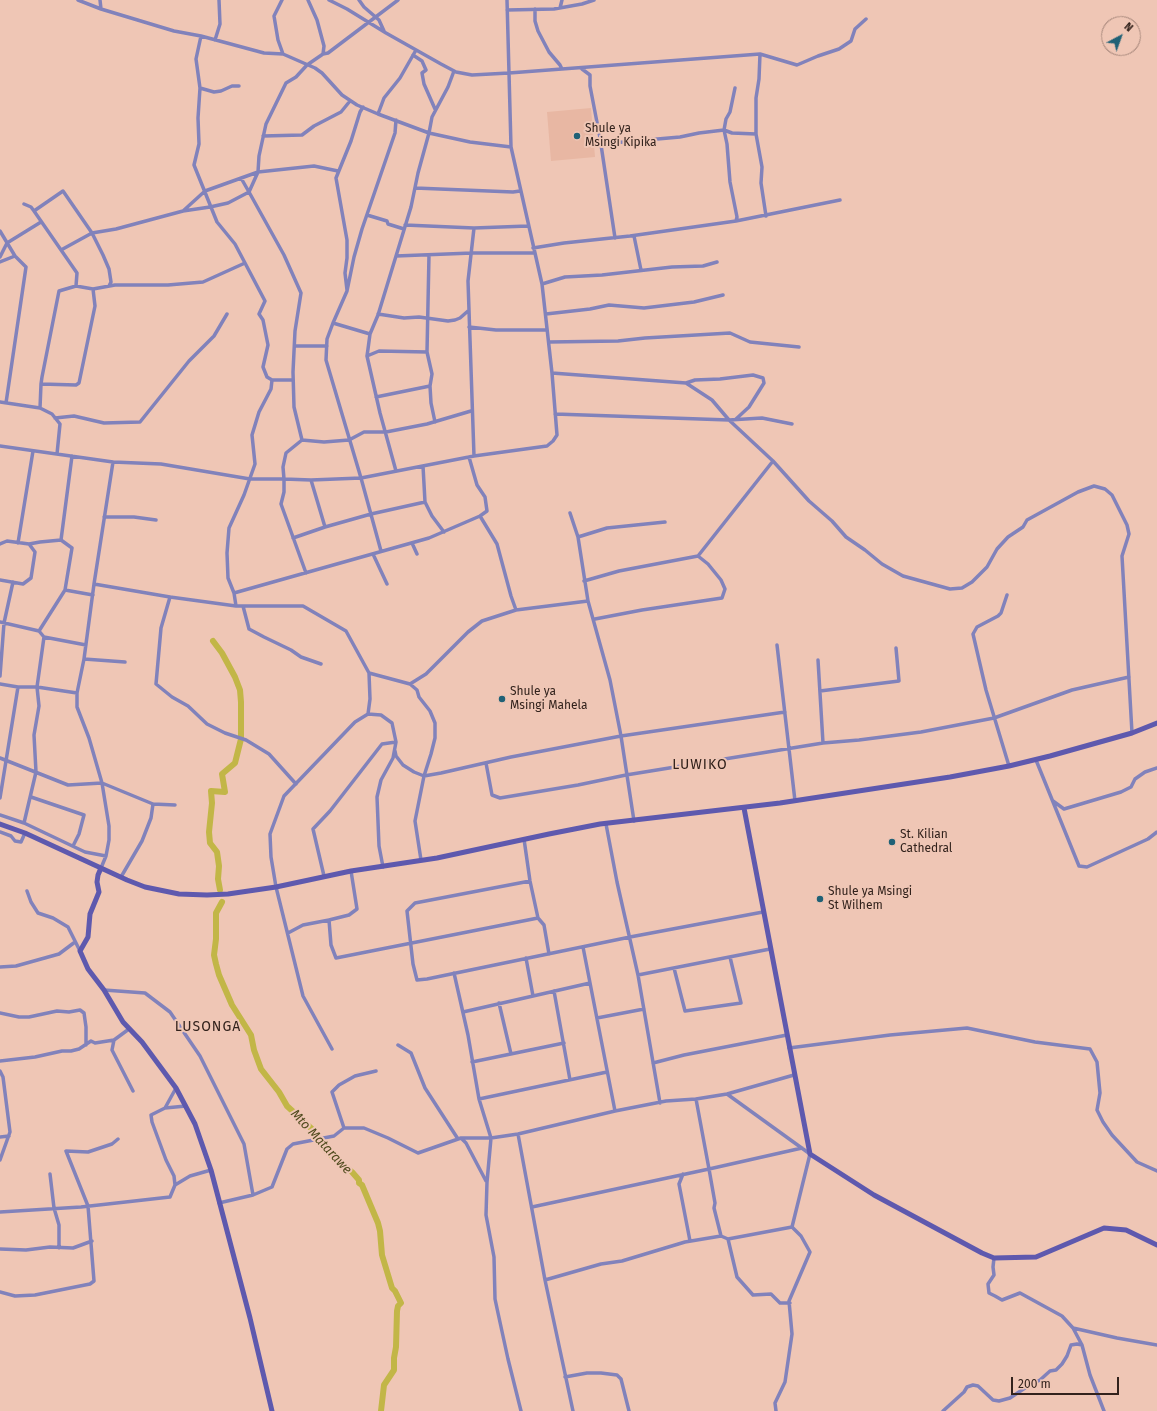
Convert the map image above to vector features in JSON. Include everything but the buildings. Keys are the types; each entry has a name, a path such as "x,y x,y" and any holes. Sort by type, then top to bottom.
{"street":[{"path":"78,0 101,9 174,31 201,36 264,53 283,54 307,64 322,73 336,89 350,101 363,108 429,133 470,142 511,147"},
{"path":"100,0 101,9"},
{"path":"215,40 220,24 219,0"},
{"path":"282,0 274,16 278,40 283,54"},
{"path":"308,0 317,20 324,46 323,54"},
{"path":"329,0 454,71 472,75 760,54 797,65 839,49 851,41 855,29 866,19"},
{"path":"359,0 376,18 386,33"},
{"path":"61,250 92,233 116,229 183,211 228,203 249,192 258,172 259,156 266,124 286,83 296,77 307,64 323,54 328,53 398,0"},
{"path":"0,446 113,462 161,464 250,479 311,480 362,478 471,456 547,446 553,441 557,435 549,342 542,284 511,147 507,0"},
{"path":"560,8 562,0"},
{"path":"507,10 560,8 594,0"},
{"path":"535,9 535,21 538,31 549,52 562,69"},
{"path":"201,36 196,59 200,88 198,118 199,144 194,165 217,222 235,244 264,301 259,314 263,320 268,345 263,367 267,377 272,380 294,380"},
{"path":"378,114 384,98 400,78 416,50"},
{"path":"760,54 759,79 756,98 756,134 762,167 761,183 766,216"},
{"path":"413,55 422,61 426,70 422,73 424,84 436,109"},
{"path":"581,68 590,76 590,86 601,144 615,238"},
{"path":"396,471 376,397 367,356 370,334 378,314 405,227 432,117 448,87 454,71"},
{"path":"200,88 214,92 221,91 232,86 239,86"},
{"path":"735,88 730,112 726,119 724,130 727,144 730,182 737,217 736,221"},
{"path":"263,136 302,136 314,126 341,112 350,101"},
{"path":"347,291 345,273 347,240 336,178 352,141 360,112 363,108"},
{"path":"381,551 370,514 362,478 349,440 326,360 327,339 347,291 354,257 394,133 396,120"},
{"path":"601,144 680,137 724,130 732,133 756,134"},
{"path":"183,211 205,191 258,172 314,166 338,171"},
{"path":"241,178 284,255 301,293 295,331 294,407 302,440"},
{"path":"414,188 520,191"},
{"path":"34,212 63,191 92,233 104,255 109,269 111,282 108,286"},
{"path":"533,248 564,243 634,236 736,221 840,200"},
{"path":"24,204 28,205 34,212 77,272 76,286"},
{"path":"367,215 387,221 388,224 405,227 474,228 528,226"},
{"path":"0,257 7,242 41,222"},
{"path":"234,593 429,538 480,516 487,511 485,497 477,485 471,456 468,281 474,228"},
{"path":"0,231 14,256 26,267 6,403"},
{"path":"634,236 640,270"},
{"path":"396,256 472,253 534,253"},
{"path":"428,255 427,352 432,374 430,386 431,403 435,422"},
{"path":"0,262 14,256"},
{"path":"542,284 565,277 703,266 717,262"},
{"path":"40,408 41,384 59,290 76,286 93,290 115,285 168,285 203,282 245,263"},
{"path":"41,384 76,385 79,382 95,306 93,290"},
{"path":"546,314 590,310 610,305 644,308 694,302 723,295"},
{"path":"378,314 404,318 419,317 427,319 455,320 464,316 468,311"},
{"path":"55,418 74,416 104,422 140,422 189,361 214,336 227,314"},
{"path":"333,323 370,334"},
{"path":"469,327 496,330 547,330"},
{"path":"549,342 618,341 730,333 750,342 799,347"},
{"path":"295,346 327,346"},
{"path":"367,356 378,351 427,352"},
{"path":"552,373 686,383 695,380 715,380 753,375 763,378 764,383 749,407 736,419"},
{"path":"236,606 234,593 228,578 226,553 230,528 255,464 252,435 259,412 271,389 272,380"},
{"path":"686,383 712,400 729,420 774,461 809,501 832,521 846,537 882,564 903,576 950,589 962,588 972,582 987,567 997,549 1008,537 1023,527 1027,520 1078,492 1094,486 1105,490 1112,495 1129,534 1122,556 1132,733"},
{"path":"376,397 430,386"},
{"path":"0,402 40,408 52,414 60,424 57,454"},
{"path":"306,573 281,504 284,492 283,467 286,453 302,440 324,442 349,440 364,432 386,432 435,422 471,411"},
{"path":"555,414 729,420 762,418 792,424"},
{"path":"18,543 33,450"},
{"path":"61,540 72,456"},
{"path":"584,581 619,570 698,556 774,461"},
{"path":"80,951 88,937 90,914 98,892 98,875 106,856 110,826 102,783 89,738 77,708 77,693 84,659 113,462"},
{"path":"423,466 425,502 432,516 444,532"},
{"path":"311,480 325,527"},
{"path":"293,538 370,514 425,502"},
{"path":"570,514 578,537 588,601 595,619 610,680 621,736 634,821"},
{"path":"480,516 496,544 516,610"},
{"path":"104,517 134,517 156,520"},
{"path":"578,537 607,528 665,522"},
{"path":"0,544 6,541 29,544 61,540 72,548 65,590 39,631"},
{"path":"412,543 417,554"},
{"path":"0,580 23,584 31,578 35,552 29,544"},
{"path":"373,554 387,584"},
{"path":"595,619 642,610 722,598 725,589 721,580 708,564 698,556"},
{"path":"0,676 2,623 13,582"},
{"path":"94,584 170,597 236,606 303,606 346,631 369,673 370,699 368,714"},
{"path":"65,590 93,595"},
{"path":"1007,595 1001,613 977,627 973,634 986,690 1009,766"},
{"path":"170,597 161,628 156,684 172,697 188,706 207,724 225,733 246,740 269,754 296,784"},
{"path":"410,684 426,674 468,632 482,621 516,610 588,601"},
{"path":"243,606 250,629 291,650 301,657 321,664"},
{"path":"2,623 39,631 44,637 86,645"},
{"path":"24,823 36,772 34,735 39,706 37,687 44,637"},
{"path":"777,645 795,801"},
{"path":"820,691 900,681 896,648"},
{"path":"84,659 125,662"},
{"path":"818,660 823,743"},
{"path":"369,673 410,684 417,690 430,711 435,723 435,738 432,754 424,776 415,822 421,860"},
{"path":"486,763 492,795 500,798 578,785 626,775 823,743 921,732 994,718 1072,690 1129,677"},
{"path":"0,684 18,687 37,687 77,693"},
{"path":"0,798 18,687"},
{"path":"394,750 396,756 403,765 424,776 621,736 785,712"},
{"path":"332,1048 303,996 276,886 271,857 270,834 284,796 355,722 368,714 381,715 392,723 396,742 393,758 381,780 377,797 378,832 383,866"},
{"path":"0,824 25,833 145,887 179,894 228,894 351,871 421,860 606,824 744,808 950,777 1036,760 1132,733 1157,723"},
{"path":"324,876 313,829 330,811 382,744 396,742"},
{"path":"0,758 68,785 102,783 153,804 175,805"},
{"path":"1036,760 1079,866 1087,867 1143,842 1157,832"},
{"path":"1053,800 1064,809 1121,792 1131,787 1135,779 1145,772 1157,768"},
{"path":"31,797 84,815 79,834 73,846"},
{"path":"121,877 142,841 151,818 153,804"},
{"path":"744,808 810,1154 792,1227"},
{"path":"0,815 24,823 85,852 106,856"},
{"path":"606,824 617,882 638,975 660,1103"},
{"path":"0,832 11,836 15,841 21,842 25,833"},
{"path":"524,839 530,881 538,918 544,925 549,954"},
{"path":"288,933 303,925 349,915 358,909 351,871"},
{"path":"530,881 415,903 408,911 413,964 417,980 763,912"},
{"path":"27,891 31,902 38,912 53,918 68,927 88,969 104,990 123,1022 142,1042 176,1088 195,1124 211,1170 250,1318 272,1411"},
{"path":"329,920 332,945 336,958 538,918"},
{"path":"0,967 16,966 59,954 75,942"},
{"path":"584,947 615,1111"},
{"path":"638,975 770,949"},
{"path":"674,968 685,1011 741,1003 730,957"},
{"path":"526,958 533,996"},
{"path":"454,973 479,1099 491,1138 486,1215 494,1257 496,1299 508,1359 521,1411"},
{"path":"462,1012 590,983"},
{"path":"104,990 145,993 170,1012 200,1056 244,1144 253,1195"},
{"path":"554,991 570,1080"},
{"path":"499,1003 511,1054"},
{"path":"597,1018 644,1009"},
{"path":"0,1013 19,1017 29,1017 80,1010 84,1013 86,1045"},
{"path":"789,1048 890,1035 967,1028 1035,1042 1090,1049 1097,1062 1100,1093 1097,1110 1103,1122 1137,1162 1157,1171"},
{"path":"0,1061 35,1057 62,1051 71,1051 79,1049 91,1041 95,1043 114,1040 129,1029"},
{"path":"653,1063 684,1055 787,1035"},
{"path":"114,1040 112,1050 133,1091"},
{"path":"472,1062 564,1043"},
{"path":"398,1045 411,1053 425,1088 459,1139 466,1143 487,1182"},
{"path":"344,1128 332,1092 355,1076 376,1071"},
{"path":"0,1072 3,1077 10,1132 0,1160"},
{"path":"479,1099 607,1072"},
{"path":"219,1203 253,1195 272,1187 287,1149 292,1144 334,1136 344,1128 364,1128 418,1153 459,1139 491,1138 518,1134 615,1111 727,1094 794,1075"},
{"path":"165,1108 176,1088"},
{"path":"727,1094 810,1154 874,1195 994,1258 1036,1257 1104,1228 1126,1230 1157,1245"},
{"path":"696,1099 715,1203 714,1208 722,1236"},
{"path":"0,1212 88,1206 170,1197 175,1185 174,1176 166,1160 152,1122 151,1115 165,1108 186,1106"},
{"path":"518,1134 545,1280 573,1411"},
{"path":"0,1137 9,1136"},
{"path":"0,1292 15,1296 35,1294 93,1282 95,1279 88,1206 66,1151 88,1152 112,1144 118,1139"},
{"path":"532,1207 809,1147"},
{"path":"175,1185 190,1176 211,1170"},
{"path":"50,1174 54,1208 58,1226 59,1248"},
{"path":"683,1174 679,1184 690,1241"},
{"path":"545,1280 601,1264 622,1261 690,1241 722,1236 728,1239 792,1227"},
{"path":"776,1411 775,1403 785,1382 792,1334 790,1301 810,1252 800,1236 792,1227"},
{"path":"728,1239 737,1277 753,1295 771,1294 780,1303 790,1303"},
{"path":"0,1249 26,1250 50,1247 73,1248 92,1241"},
{"path":"994,1258 994,1275 988,1284 989,1293 1002,1300 1020,1293 1062,1316 1073,1328 1082,1345 1090,1375 1104,1411"},
{"path":"1073,1328 1157,1345"},
{"path":"943,1411 964,1392 967,1387 973,1385 978,1386 993,1400 999,1401 1010,1398 1040,1380 1050,1371 1056,1370 1067,1356 1072,1345 1082,1345"},
{"path":"565,1376 587,1373 617,1375 621,1379 629,1411"}],"shaded area":[{"path":"591,108 595,157 551,161 547,112"}],"waterway":[{"name":"Mto Matarawe","path":"213,641 222,653 235,677 240,690 241,702 241,739 235,763 222,774 225,792 211,791 212,803 209,832 210,843 217,852 220,890"},
{"name":"Mto Matarawe","path":"222,902 216,913 216,939 214,955 216,964 219,975 232,1005 251,1035 254,1050 261,1069 279,1092 287,1106 313,1130 318,1141 328,1153 352,1172 359,1180 359,1183 362,1185 378,1223 382,1255 392,1288 401,1303 398,1306 397,1311 394,1370 384,1385 381,1411"}],"place":[{"name":"Shule ya Msingi Kipika","path":"577,136"},
{"name":"Shule ya Msingi Mahela","path":"502,699"},
{"name":"St. Kilian Cathedral","path":"892,842"},
{"name":"Shule ya Msingi St Wilhem","path":"820,899"}],"district":[{"name":"LUWIKO","path":"700,765"},
{"name":"LUSONGA","path":"208,1027"}]}
